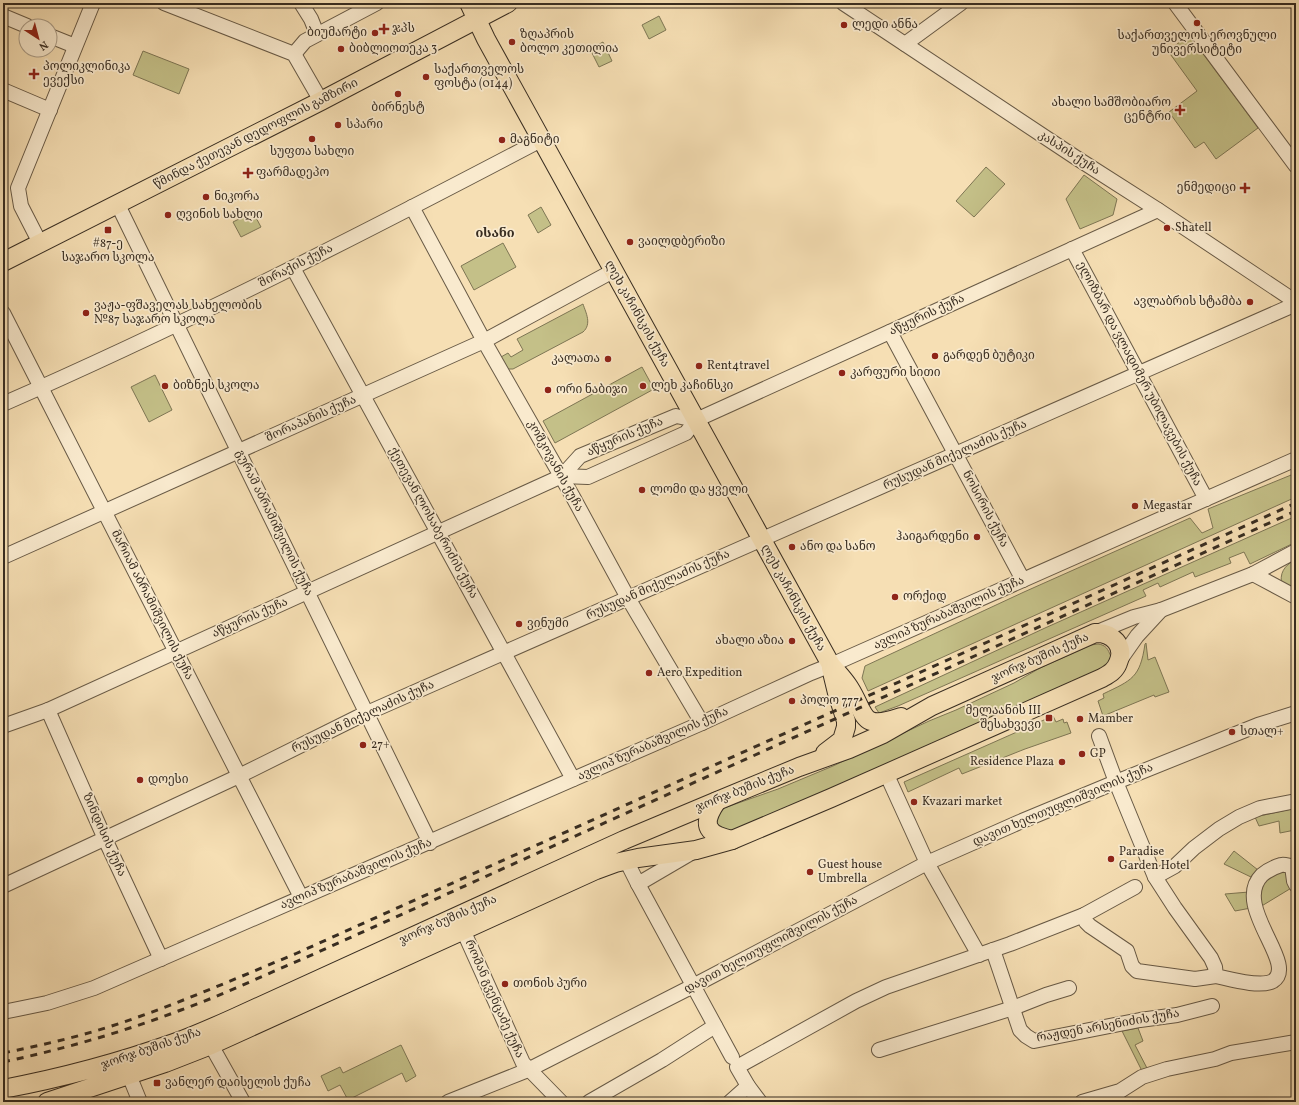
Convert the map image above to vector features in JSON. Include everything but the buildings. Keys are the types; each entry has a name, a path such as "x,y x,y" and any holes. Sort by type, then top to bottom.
{"main road":[{"name":"ლეხ კაჩინსკის ქუჩა","path":"469,3 486,39 761,540 831,665 849,687 861,711 867,719 875,722 890,721 932,706"},
{"name":"წმინდა ქეთევან დედოფლის გამზირი","path":"3,262 321,101 508,3"},
{"name":"ჯორჯ ბუშის ქუჩა","path":"3,1089 40,1082 109,1065 176,1043 624,840 799,767 849,749 883,734 932,706 1095,633 1107,634 1116,641 1120,650 1118,663 1114,670 1102,678 831,798 732,840 696,850 626,860 596,870 211,1045 165,1063 54,1101"},
{"name":"ლეხ კაჩინსკის ქუჩა","path":"799,767 834,747 842,740 845,734 846,721 837,693 831,665"},
{"path":"717,801 709,812 707,822 709,828 719,837 732,840"}],"street":[{"path":"40,243 21,206 18,188 93,3"},
{"path":"164,3 294,54 321,101"},
{"path":"301,3 311,19 317,34"},
{"path":"294,54 305,40 377,3"},
{"name":"კასპის ქუჩა","path":"842,3 1158,210 1296,303"},
{"path":"905,44 961,3"},
{"path":"1174,3 1296,166"},
{"path":"3,16 18,22"},
{"path":"58,39 75,46"},
{"path":"3,90 50,110"},
{"name":"შირაქის ქუჩა","path":"3,404 41,388 293,268 541,140"},
{"name":"გურამ აბრამიშვილის ქუჩა","path":"118,205 430,842"},
{"name":"კოშკოვანის ქუჩა","path":"412,207 484,341 562,476 628,598 702,723"},
{"name":"აწყურის ქუჩა","path":"562,476 588,477 686,433 696,420 1158,210"},
{"name":"ელიზბარ და ვლადიმერ უბილავების ქუჩა","path":"1072,249 1206,499"},
{"name":"ქეთევან ლოსაბერიძის ქუჩა","path":"293,268 573,779"},
{"name":"შორაპანის ქუჩა","path":"3,557 484,341 613,271"},
{"name":"რუსუდან მიქელაძის ქუჩა","path":"3,886 239,776 367,714 1296,303"},
{"name":"მარიამ აბრამიშვილის ქუჩა","path":"3,313 300,897"},
{"name":"ნოსირის ქუჩა","path":"890,332 1023,580"},
{"name":"აწყურის ქუჩა","path":"3,726 48,710 562,476 580,456 676,416 696,420"},
{"name":"ავლიპ ზურაბაშვილის ქუჩა","path":"3,1012 47,1003 94,988 702,723 811,673 1296,459"},
{"path":"1095,633 1134,617 1162,610 1253,574 1296,551"},
{"path":"1253,574 1296,597"},
{"path":"1118,663 1140,632 1162,610"},
{"name":"ზინდისის ქუჩა","path":"48,710 105,839 161,958"},
{"name":"დავით ხელთუფლიშვილის ქუჩა","path":"448,1102 528,1070 693,986 927,863 1116,782 1258,725 1296,712"},
{"path":"1099,736 1155,877 1211,958 1215,967 1216,976"},
{"path":"886,773 927,863 979,954"},
{"path":"1155,877 1175,866 1194,848 1219,829 1239,817 1260,808 1296,801"},
{"path":"638,884 696,850"},
{"path":"626,860 748,1086 760,1102"},
{"path":"1084,915 1086,922 1090,926 1127,951 1132,966 1137,971 1195,979 1216,976 1252,983 1272,981 1278,977 1281,970 1280,959 1258,914 1254,902 1254,894 1258,880 1264,873 1283,864 1294,866 1294,880 1296,885"},
{"path":"735,1062 886,987 993,950 1084,915 1135,887"},
{"name":"რომან გვენცაძე ქუჩა","path":"464,930 523,1064 561,1102"},
{"name":"რაჟდენ არსენიძის ქუჩა","path":"993,950 1020,1030 1034,1041 1140,1020 1177,1015 1212,1006"},
{"path":"879,1050 1013,1008 1069,988"},
{"path":"589,1102 662,1060 715,1026"},
{"path":"1082,1102 1120,1091 1142,1077 1167,1069 1215,1059 1231,1053 1296,1042"},
{"path":"211,1045 243,1102"},
{"path":"129,1075 140,1102"},
{"path":"730,1102 748,1086"}],"shaded area":[{"path":"659,16 666,30 649,39 642,25"},
{"path":"1189,35 1258,128 1216,159 1204,142 1195,148 1169,112 1197,91 1168,51"},
{"path":"603,42 612,61 599,67 590,49"},
{"path":"143,51 189,69 179,94 133,75"},
{"path":"986,167 1005,184 974,217 956,201"},
{"path":"1084,175 1117,199 1113,215 1080,229 1066,199"},
{"path":"541,207 551,225 538,233 528,215"},
{"path":"253,212 261,227 241,237 233,222"},
{"path":"503,243 516,267 474,290 461,266"},
{"path":"583,304 588,322 586,329 583,332 513,369 508,369 501,357 508,353 511,357 523,350 517,339"},
{"path":"642,367 654,389 555,443 543,421"},
{"path":"155,375 172,410 149,422 131,387"},
{"path":"1296,473 1296,497 868,691 862,678 865,666 1024,592 1190,518 1202,533 1213,528 1208,509"},
{"path":"1296,516 1296,542 1250,564 1244,552 1229,558 1231,563 1195,577 1193,572 1160,587 1158,583 1143,590 1146,596 898,706 879,713 875,707 1045,628"},
{"path":"1296,559 1296,593 1282,586 1281,577 1283,570 1288,564"},
{"path":"1146,643 1148,660 1155,657 1169,692 1155,697 1154,695 1103,716 1098,701 1104,698 1103,694 1128,681 1133,676 1140,664"},
{"path":"1098,644 1105,646 1110,654 1111,657 1107,666 733,832 716,827 719,811 724,808 778,789 833,766 1014,683 1040,668 1091,645"},
{"path":"1053,716 1056,722 1063,719 1064,723 1067,722 1071,733 1025,749 962,774 959,768 908,792 904,782"},
{"path":"1296,808 1296,832 1295,830 1280,833 1279,821 1259,826 1255,817"},
{"path":"1234,851 1258,870 1253,878 1224,864"},
{"path":"1281,870 1286,870 1293,887 1260,907 1258,899 1266,878"},
{"path":"1249,892 1251,908 1235,911 1225,894"},
{"path":"1138,1028 1143,1041 1135,1045 1149,1072 1144,1075 1122,1031"},
{"path":"401,1045 416,1076 406,1082 402,1073 348,1100 340,1085 328,1091 321,1076 340,1067 343,1073"}],"railway":[{"path":"3,1053 62,1040 121,1023 187,999 295,954 1296,503"},
{"path":"3,1062 71,1046 115,1033 197,1004 228,991 305,958 1296,511"}],"place":[{"name":"საქართველოს ეროვნული უნივერსიტეტი","path":"1197,23"},
{"name":"ლედი ანნა","path":"844,25"},
{"name":"ჯპს","path":"384,29"},
{"name":"ბიუმარტი","path":"375,33"},
{"name":"ზღაპრის ბოლო კეთილია","path":"512,42"},
{"name":"ბიბლიოთეკა 3","path":"341,49"},
{"name":"პოლიკლინიკა ევექსი","path":"34,74"},
{"name":"საქართველოს ფოსტა (0144)","path":"426,77"},
{"name":"ბირნესტ","path":"398,94"},
{"name":"ახალი სამშობიარო ცენტრი","path":"1180,110"},
{"name":"სპარი","path":"338,125"},
{"name":"სუფთა სახლი","path":"312,139"},
{"name":"მაგნიტი","path":"502,140"},
{"name":"ფარმადეპო","path":"248,173"},
{"name":"ენმედიცი","path":"1245,188"},
{"name":"ნიკორა","path":"206,197"},
{"name":"ღვინის სახლი","path":"168,215"},
{"name":"Shatell","path":"1167,228"},
{"name":"#87-ე საჯარო სკოლა","path":"108,230"},
{"name":"ვაილდბერიზი","path":"630,242"},
{"name":"ავლაბრის სტამბა","path":"1250,302"},
{"name":"ვაჟა-ფშაველას სახელობის №87 საჯარო სკოლა","path":"86,313"},
{"name":"გარდენ ბუტიკი","path":"935,356"},
{"name":"კალათა","path":"608,359"},
{"name":"Rent4travel","path":"699,366"},
{"name":"კარფური სითი","path":"842,373"},
{"name":"ბიზნეს სკოლა","path":"165,386"},
{"name":"ლეხ კაჩინსკი","path":"643,386"},
{"name":"ორი ნაბიჯი","path":"548,390"},
{"name":"ლომი და ყველი","path":"642,490"},
{"name":"Megastar","path":"1135,506"},
{"name":"ჰაიგარდენი","path":"977,537"},
{"name":"ანო და სანო","path":"792,547"},
{"name":"ორქიდ","path":"895,597"},
{"name":"ვინუმი","path":"519,624"},
{"name":"ახალი აზია","path":"792,641"},
{"name":"Aero Expedition","path":"649,673"},
{"name":"პოლო 777","path":"792,701"},
{"name":"მელაანის III შესახვევი","path":"1049,718"},
{"name":"Mamber","path":"1080,719"},
{"name":"სთალ+","path":"1232,732"},
{"name":"27+","path":"363,745"},
{"name":"GP","path":"1082,754"},
{"name":"Residence Plaza","path":"1062,762"},
{"name":"დოესი","path":"140,780"},
{"name":"Kvazari market","path":"914,802"},
{"name":"Paradise Garden Hotel","path":"1111,859"},
{"name":"Guest house Umbrella","path":"810,872"},
{"name":"თონის პური","path":"505,984"},
{"name":"ვანლერ დაისელის ქუჩა","path":"157,1083"}],"district":[{"name":"ისანი","path":"495,234"}]}
